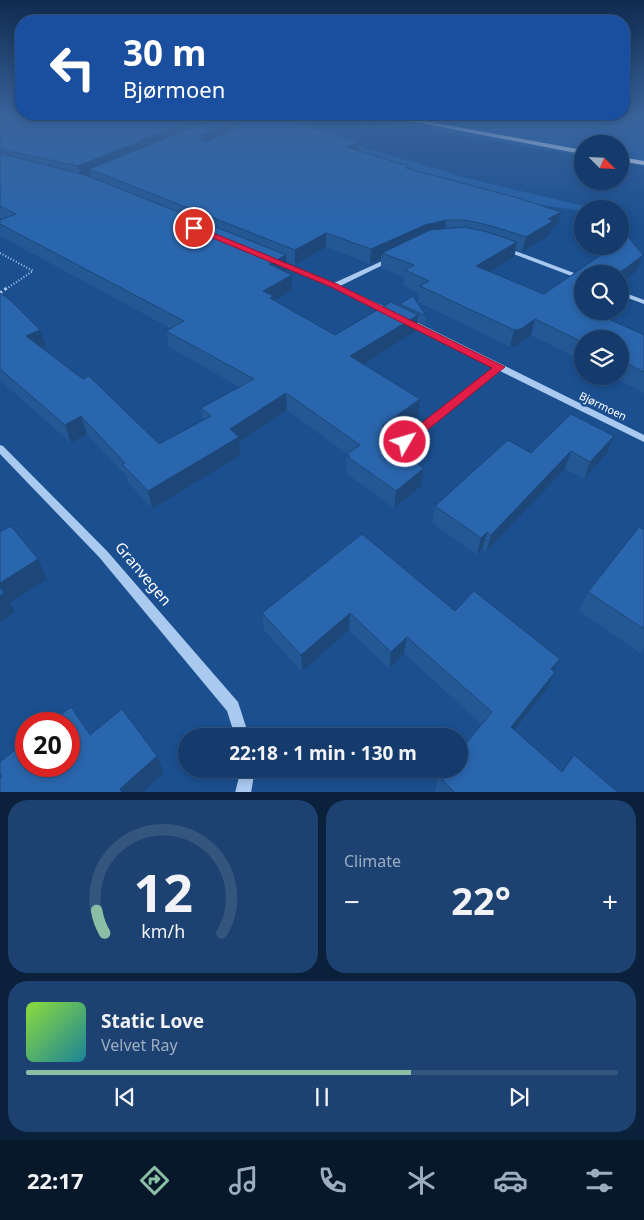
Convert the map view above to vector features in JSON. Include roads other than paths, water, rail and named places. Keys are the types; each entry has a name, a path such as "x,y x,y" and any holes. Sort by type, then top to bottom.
{"main road":[{"path":"629,160 644,163"}],"street":[{"path":"494,245 574,275"},
{"path":"334,286 400,254"},
{"path":"272,260 334,286 394,315"},
{"path":"629,296 644,302"},
{"name":"Bjørmoen","path":"403,319 644,439"},
{"path":"405,442 500,367"},
{"name":"Granvegen","path":"0,448 103,554 233,707 240,728"},
{"path":"243,792 246,778"}]}
